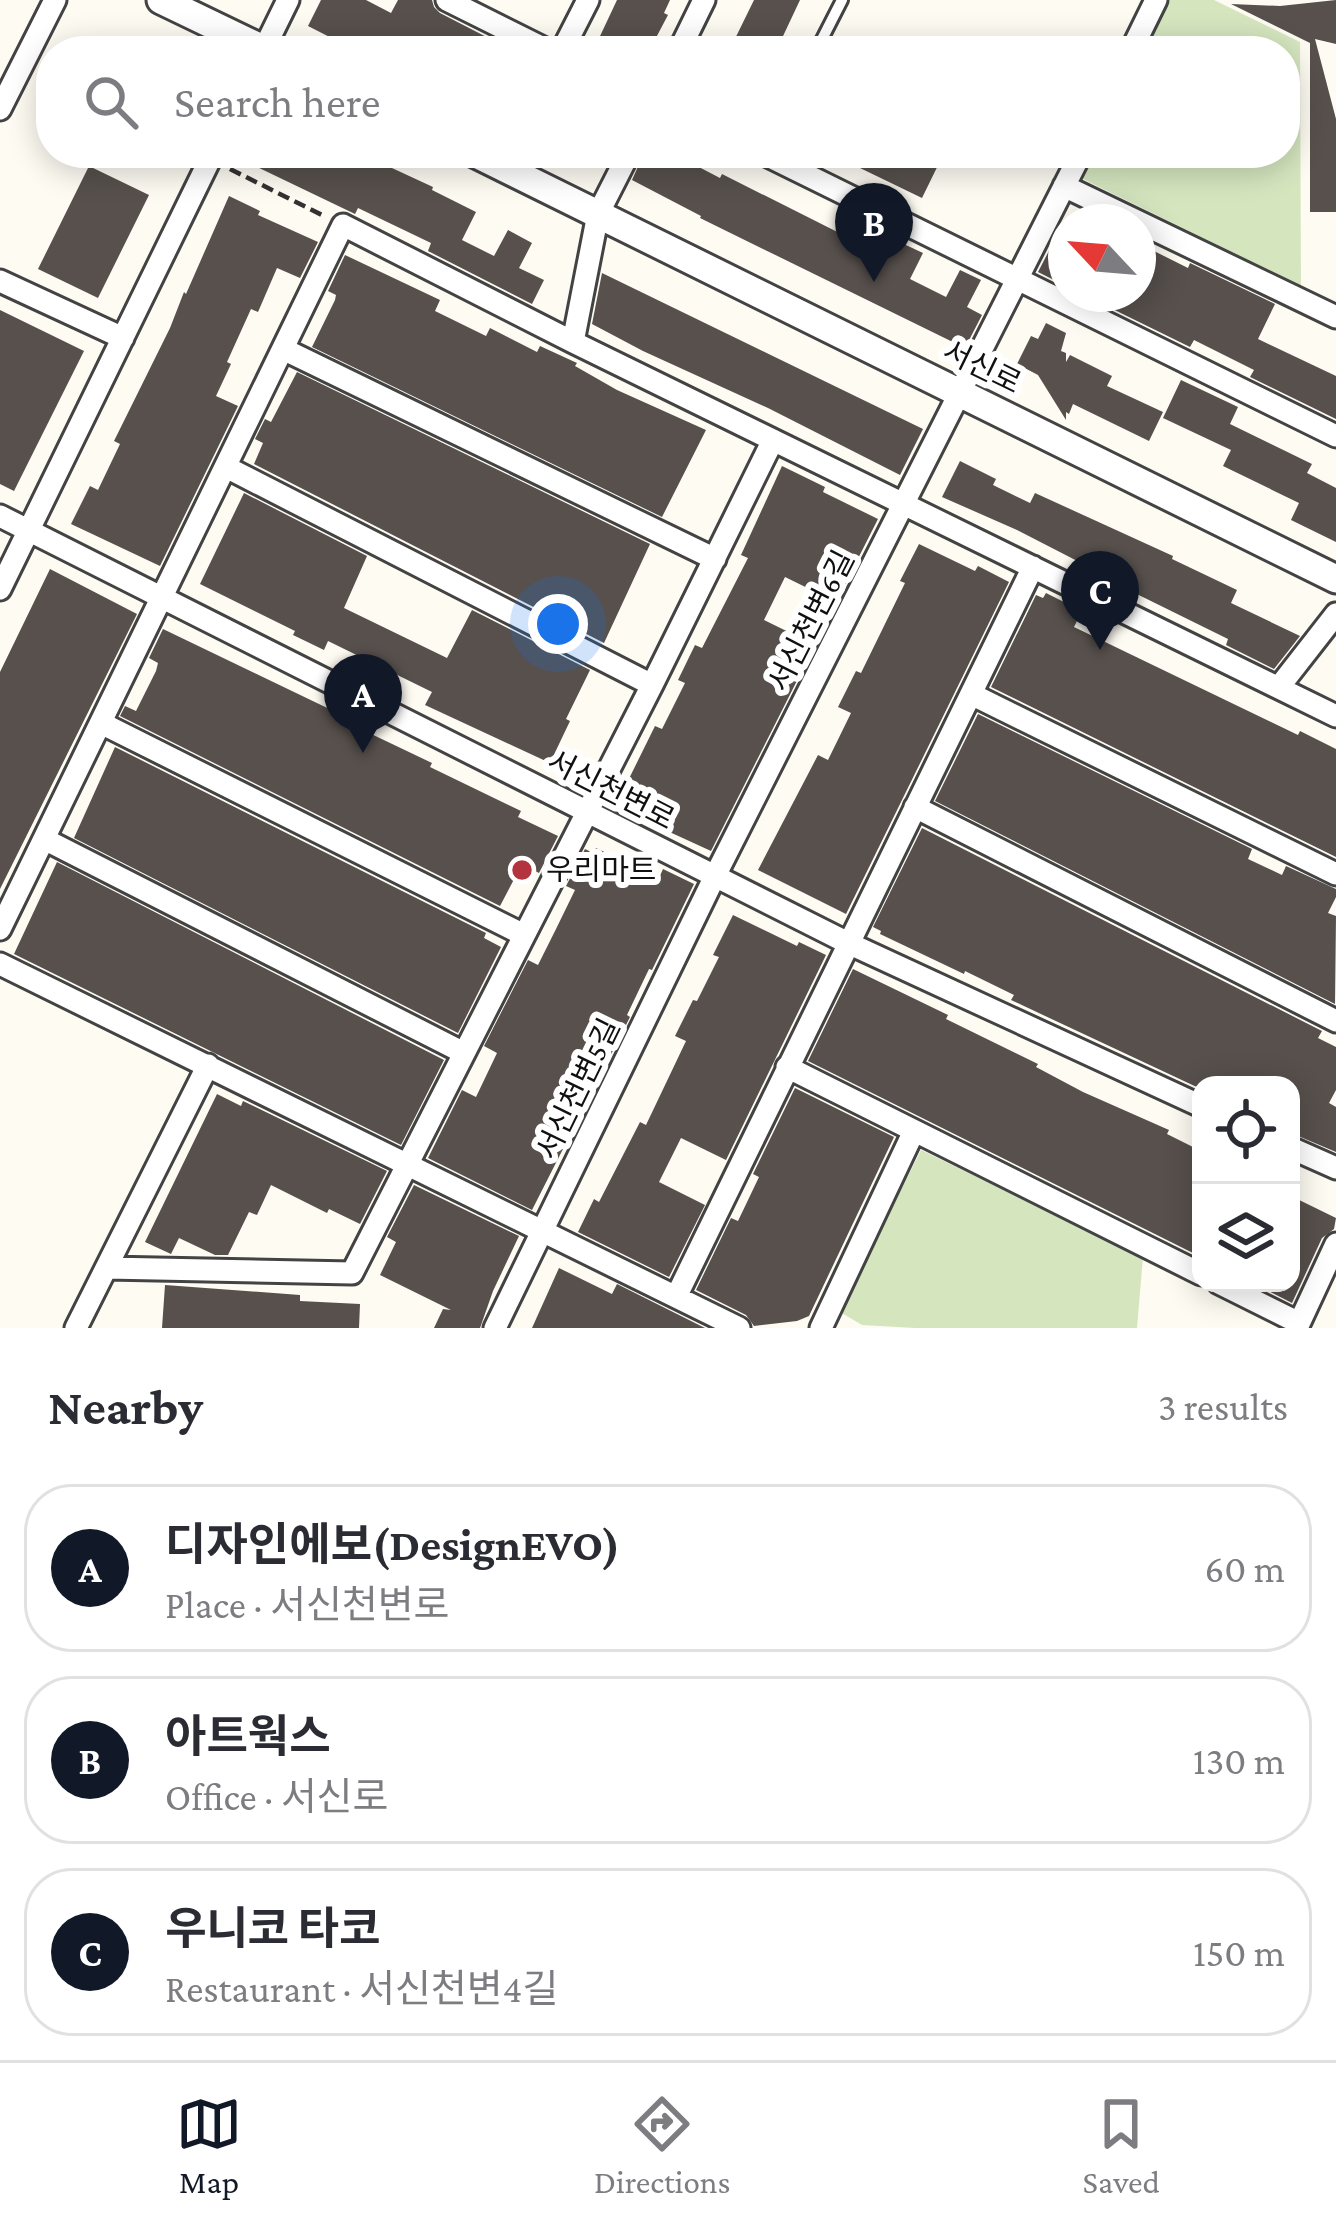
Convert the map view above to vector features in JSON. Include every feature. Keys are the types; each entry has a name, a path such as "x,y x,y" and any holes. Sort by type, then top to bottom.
{"street":[{"path":"37,36 55,0"},
{"path":"161,0 235,36"},
{"path":"271,36 288,0"},
{"path":"447,0 519,36"},
{"path":"570,36 588,0"},
{"path":"686,36 704,0"},
{"path":"1138,36 1156,0"},
{"path":"0,109 36,38"},
{"path":"0,589 206,168"},
{"name":"서신로","path":"504,168 1336,578"},
{"path":"573,342 598,214 621,168"},
{"path":"794,168 1336,436"},
{"name":"서신천변6길","path":"715,876 1073,168"},
{"path":"1064,186 1336,317"},
{"path":"0,929 343,225 1336,716"},
{"path":"0,281 122,338"},
{"path":"284,349 715,559"},
{"path":"106,1268 352,1274 772,440"},
{"path":"226,467 652,685"},
{"name":"서신천변로","path":"0,516 848,943 1192,1102"},
{"path":"676,1295 1034,567"},
{"path":"1279,687 1336,614"},
{"path":"971,694 1336,874"},
{"path":"101,723 524,935"},
{"path":"915,807 1336,1021"},
{"path":"44,839 464,1053"},
{"name":"서신천변5길","path":"495,1328 715,876"},
{"path":"0,964 739,1328"},
{"path":"76,1328 208,1065"},
{"path":"787,1067 1192,1270"},
{"path":"821,1328 914,1131"},
{"path":"1300,1152 1336,1168"},
{"path":"1236,1292 1298,1326 1336,1244"}],"lane":[{"path":"824,36 842,0"}],"path":[{"path":"235,168 343,225"}],"green space":[{"path":"1170,0 1214,0 1288,36 1152,36"},
{"path":"1300,42 1301,286 1156,215 1156,204 1134,204 1083,179 1084,168 1300,168"},
{"path":"921,1150 1143,1257 1137,1328 915,1328 862,1325 840,1312"}],"building":[{"path":"321,0 366,0 391,13 398,0 432,0 440,13 485,36 328,36 308,26"},
{"path":"617,0 670,0 657,36 600,36"},
{"path":"754,0 800,0 783,36 736,36"},
{"path":"1336,0 1336,44 1315,39 1336,119 1336,212 1310,212 1310,43 1231,4 1280,6"},
{"path":"88,168 149,195 98,298 38,269"},
{"path":"259,168 392,168 476,212 462,240 494,256 508,230 532,243 519,268 544,280 532,304 428,251 431,243 358,208 355,214"},
{"path":"637,168 701,168 720,178 722,174 885,256 893,239 923,253 910,279 946,297 960,270 981,280 967,307 982,315 965,348 632,180"},
{"path":"860,168 937,168 922,198"},
{"path":"229,196 318,242 300,278 277,268 258,312 251,309 216,396 238,406 160,566 71,524 90,486 98,490 120,444 114,441"},
{"path":"1156,252 1275,304 1258,339 1336,376 1336,419 1250,377 1254,370 1194,340 1190,347 1119,312 1156,312"},
{"path":"1048,253 1048,277 1038,272"},
{"path":"345,255 440,300 435,311 486,336 490,328 537,352 540,346 617,390 706,430 662,517 312,347 335,300 336,295 328,291"},
{"path":"602,273 923,429 900,475 592,324"},
{"path":"0,310 84,351 14,491 0,484"},
{"path":"1046,323 1066,333 1061,351 1066,353 1066,362 1070,355 1112,376 1107,386 1163,412 1149,441 1073,404 1066,420 1038,375 1017,364 1031,336 1038,339"},
{"path":"297,372 650,544 604,643 254,464 263,443 255,439 265,419 271,422"},
{"path":"1181,380 1238,407 1230,424 1312,464 1307,473 1336,488 1336,542 1291,520 1299,503 1223,466 1231,450 1163,418"},
{"path":"960,461 996,479 993,485 1030,503 1035,493 1173,556 1237,590 1231,603 1300,636 1274,669 1226,645 1228,639 1017,530 942,497"},
{"path":"782,466 878,519 836,602 785,577 764,620 815,645 711,851 615,807 655,726 662,729 685,683 678,680 695,645 702,648 748,558 741,555"},
{"path":"244,493 367,556 344,608 447,658 472,610 590,670 550,763 425,705 432,692 328,641 324,650 200,584"},
{"path":"919,544 1009,582 846,914 758,870 818,755 828,760 851,713 838,707 856,671 861,673"},
{"path":"50,569 137,614 0,889 0,672"},
{"path":"1046,593 1082,611 1074,627 1336,749 1336,857 991,687 1036,595 1043,598"},
{"path":"163,629 346,717 344,721 521,811 518,817 558,836 539,873 522,864 500,906 120,716 125,706 136,711 156,671 158,663 149,658"},
{"path":"978,714 1252,849 1248,859 1282,875 1286,866 1336,889 1328,913 1336,916 1335,1004 935,801"},
{"path":"115,747 486,933 484,938 501,947 458,1033 74,838"},
{"path":"922,828 1322,1031 1318,1038 1336,1047 1336,1090 1329,1103 1336,1107 1336,1152 1300,1137 1300,1076 1192,1076 1192,1085 1011,1000 1014,995 873,927"},
{"path":"596,848 659,878 663,869 694,884 532,1210 428,1158 462,1090 476,1097 497,1053 484,1046 528,960 538,965 575,890 566,886 585,849 593,853"},
{"path":"57,862 444,1060 401,1145 14,954"},
{"path":"733,915 826,955 726,1160 681,1138 659,1182 705,1205 669,1277 578,1232 640,1122 646,1125 686,1041 675,1036 719,957 713,955"},
{"path":"853,969 948,1015 946,1019 1083,1092 1169,1130 1167,1134 1192,1146 1192,1253 808,1061"},
{"path":"795,1088 894,1137 809,1316 754,1326 746,1315 696,1290 731,1218 738,1221 759,1177 753,1174"},
{"path":"217,1094 241,1106 243,1101 387,1171 360,1224 271,1185 257,1215 249,1212 228,1255 215,1255 179,1238 171,1254 145,1242"},
{"path":"414,1185 519,1236 480,1328 434,1328 443,1309 451,1310 380,1275 396,1242 387,1237"},
{"path":"1300,1200 1336,1218 1334,1229 1322,1238 1300,1286"},
{"path":"559,1268 612,1294 617,1284 705,1328 532,1328"},
{"path":"165,1285 360,1304 359,1328 162,1328"},
{"path":"1271,1292 1297,1292 1292,1303"}],"place":[{"name":"아트웍스","path":"874,282"},
{"name":"우니코 타코","path":"1100,650"},
{"name":"디자인에보(DesignEVO)","path":"363,753"},
{"name":"우리마트","path":"522,870"}]}
